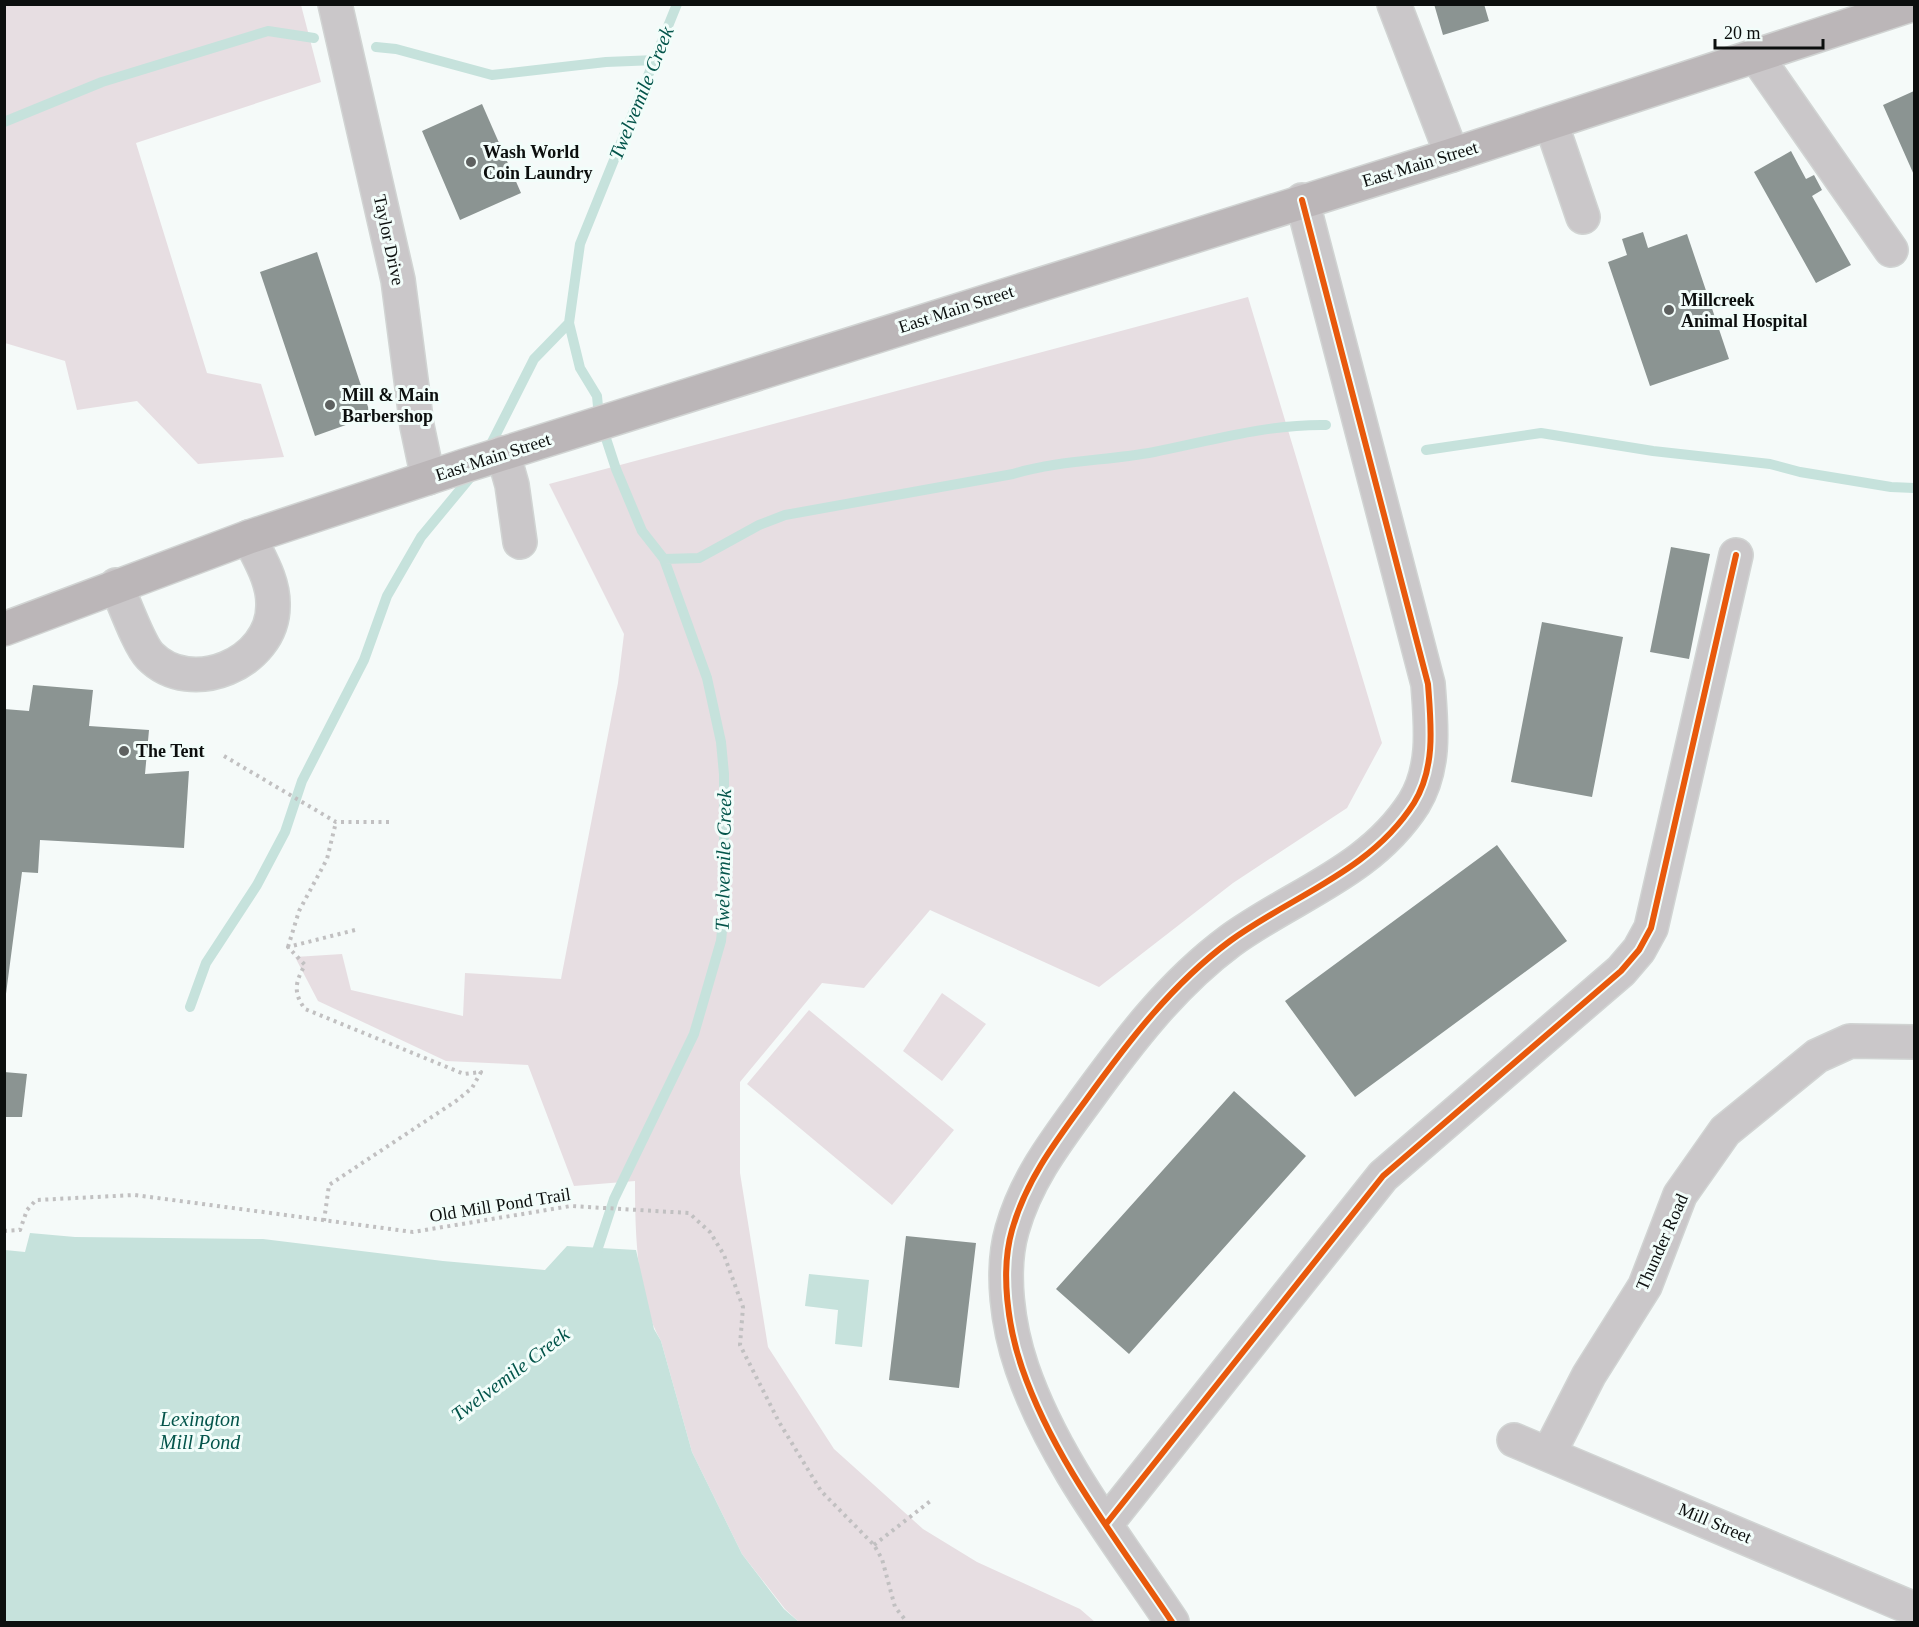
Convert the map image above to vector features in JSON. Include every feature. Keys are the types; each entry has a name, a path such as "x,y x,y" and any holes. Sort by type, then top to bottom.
{"main road":[{"name":"East Main Street","path":"4,629 116,585 249,537 503,453 1302,200 1452,155 1914,4"}],"street":[{"name":"Taylor Drive","path":"335,4 398,280 417,426 428,478"},
{"path":"1394,4 1452,155"},
{"path":"1756,56 1891,250"},
{"path":"1551,123 1583,217"},
{"path":"1172,1623 1048,1431 1022,1366 1010,1314 1007,1271 1011,1233 1025,1194 1044,1158 1126,1044 1155,1011 1234,939 1257,922 1360,862 1390,834 1415,801 1428,766 1432,729 1428,684 1302,200"},
{"path":"503,453 512,486 520,543"},
{"path":"116,585 148,655 181,674 217,673 244,660 269,633 274,606 271,585 249,537"},
{"path":"1106,1524 1383,1176 1621,971 1639,950 1652,928 1736,555"},
{"name":"Thunder Road","path":"1549,1453 1589,1375 1645,1286 1680,1195 1725,1131 1817,1056 1850,1041 1914,1042"},
{"name":"Mill Street","path":"1514,1440 1914,1609"}],"path":[{"path":"224,756 336,822 393,822"},
{"path":"288,947 300,911 327,859 336,822"},
{"path":"288,947 359,929"},
{"path":"288,947 305,965 297,980 296,998 305,1009 464,1074 481,1072 472,1088 456,1101 329,1185 324,1221"},
{"path":"873,1545 933,1499"}],"shaded area":[{"path":"5,4 301,5 321,82 136,143 207,373 261,384 284,457 198,464 137,401 77,410 65,361 5,343"},
{"path":"1248,297 1382,743 1347,808 1233,883 1099,987 930,910 864,988 822,983 740,1082 740,1173 768,1347 834,1449 923,1529 977,1562 1080,1609 1095,1622 799,1622 785,1609 742,1554 692,1452 661,1341 646,1305 637,1241 635,1181 574,1186 528,1065 446,1061 318,1001 295,957 342,954 351,990 463,1016 465,973 561,979 618,683 624,634 549,484"},
{"path":"942,993 986,1024 942,1081 903,1051"},
{"path":"809,1010 954,1130 892,1205 747,1084"}],"water":[{"name":"Lexington Mill Pond","path":"30,1233 75,1237 263,1239 443,1261 545,1270 567,1246 636,1250 654,1329 661,1341 692,1452 742,1554 784,1609 799,1622 5,1622 5,1250 25,1252"},
{"path":"809,1274 869,1280 862,1347 835,1344 838,1310 805,1306"}],"building":[{"path":"1434,4 1484,4 1489,21 1443,35"},
{"path":"1914,91 1914,175 1883,105"},
{"name":"Wash World Coin Laundry","path":"482,104 521,193 460,220 422,131"},
{"path":"1791,151 1806,179 1814,175 1822,190 1812,196 1851,265 1816,283 1754,172"},
{"name":"Millcreek Animal Hospital","path":"1643,232 1648,248 1687,234 1729,359 1650,386 1608,262 1627,255 1622,239"},
{"path":"317,252 371,416 315,436 260,272"},
{"path":"1671,547 1710,554 1689,659 1650,652"},
{"path":"1542,622 1623,637 1592,797 1511,782"},
{"path":"33,685 93,690 89,726 149,730 145,774 189,771 184,848 40,840 38,873 22,872 4,1009 4,709 29,711"},
{"path":"1497,845 1567,941 1355,1097 1285,1001"},
{"path":"4,1072 27,1074 22,1117 4,1117"},
{"path":"1234,1091 1306,1156 1129,1354 1056,1289"},
{"path":"906,1236 976,1243 959,1388 889,1380"}],"waterway":[{"name":"Twelvemile Creek","path":"594,1260 614,1199 694,1034 721,941 724,910 724,774 721,742 707,678 664,559 642,531 616,469 599,417 597,396 580,368 569,323 580,244 677,4"},
{"path":"4,122 102,82 268,31 314,38"},
{"path":"376,47 396,49 492,75 606,62 656,60"},
{"path":"487,452 534,359 569,323"},
{"path":"664,559 699,558 759,525 785,515 1065,463 1154,452 1260,430 1326,425"},
{"path":"1426,450 1541,433 1653,451 1770,464 1800,472 1891,487 1914,488"},
{"path":"190,1007 206,963 257,885 285,832 302,781 364,660 387,596 421,537 474,473"}],"cycle path":[{"path":"1172,1622 1069,1468 1035,1402 1013,1335 1007,1299 1008,1246 1025,1194 1043,1162 1102,1078 1152,1015 1189,976 1230,941 1329,881 1376,847 1396,827 1414,803 1426,775 1430,745 1428,684 1302,200"},
{"path":"1106,1524 1383,1176 1621,971 1639,950 1651,928 1736,555"}],"place":[{"name":"Wash World Coin Laundry","path":"471,162"},
{"name":"Millcreek Animal Hospital","path":"1669,310"},
{"name":"Mill & Main Barbershop","path":"330,405"},
{"name":"The Tent","path":"124,751"}]}
